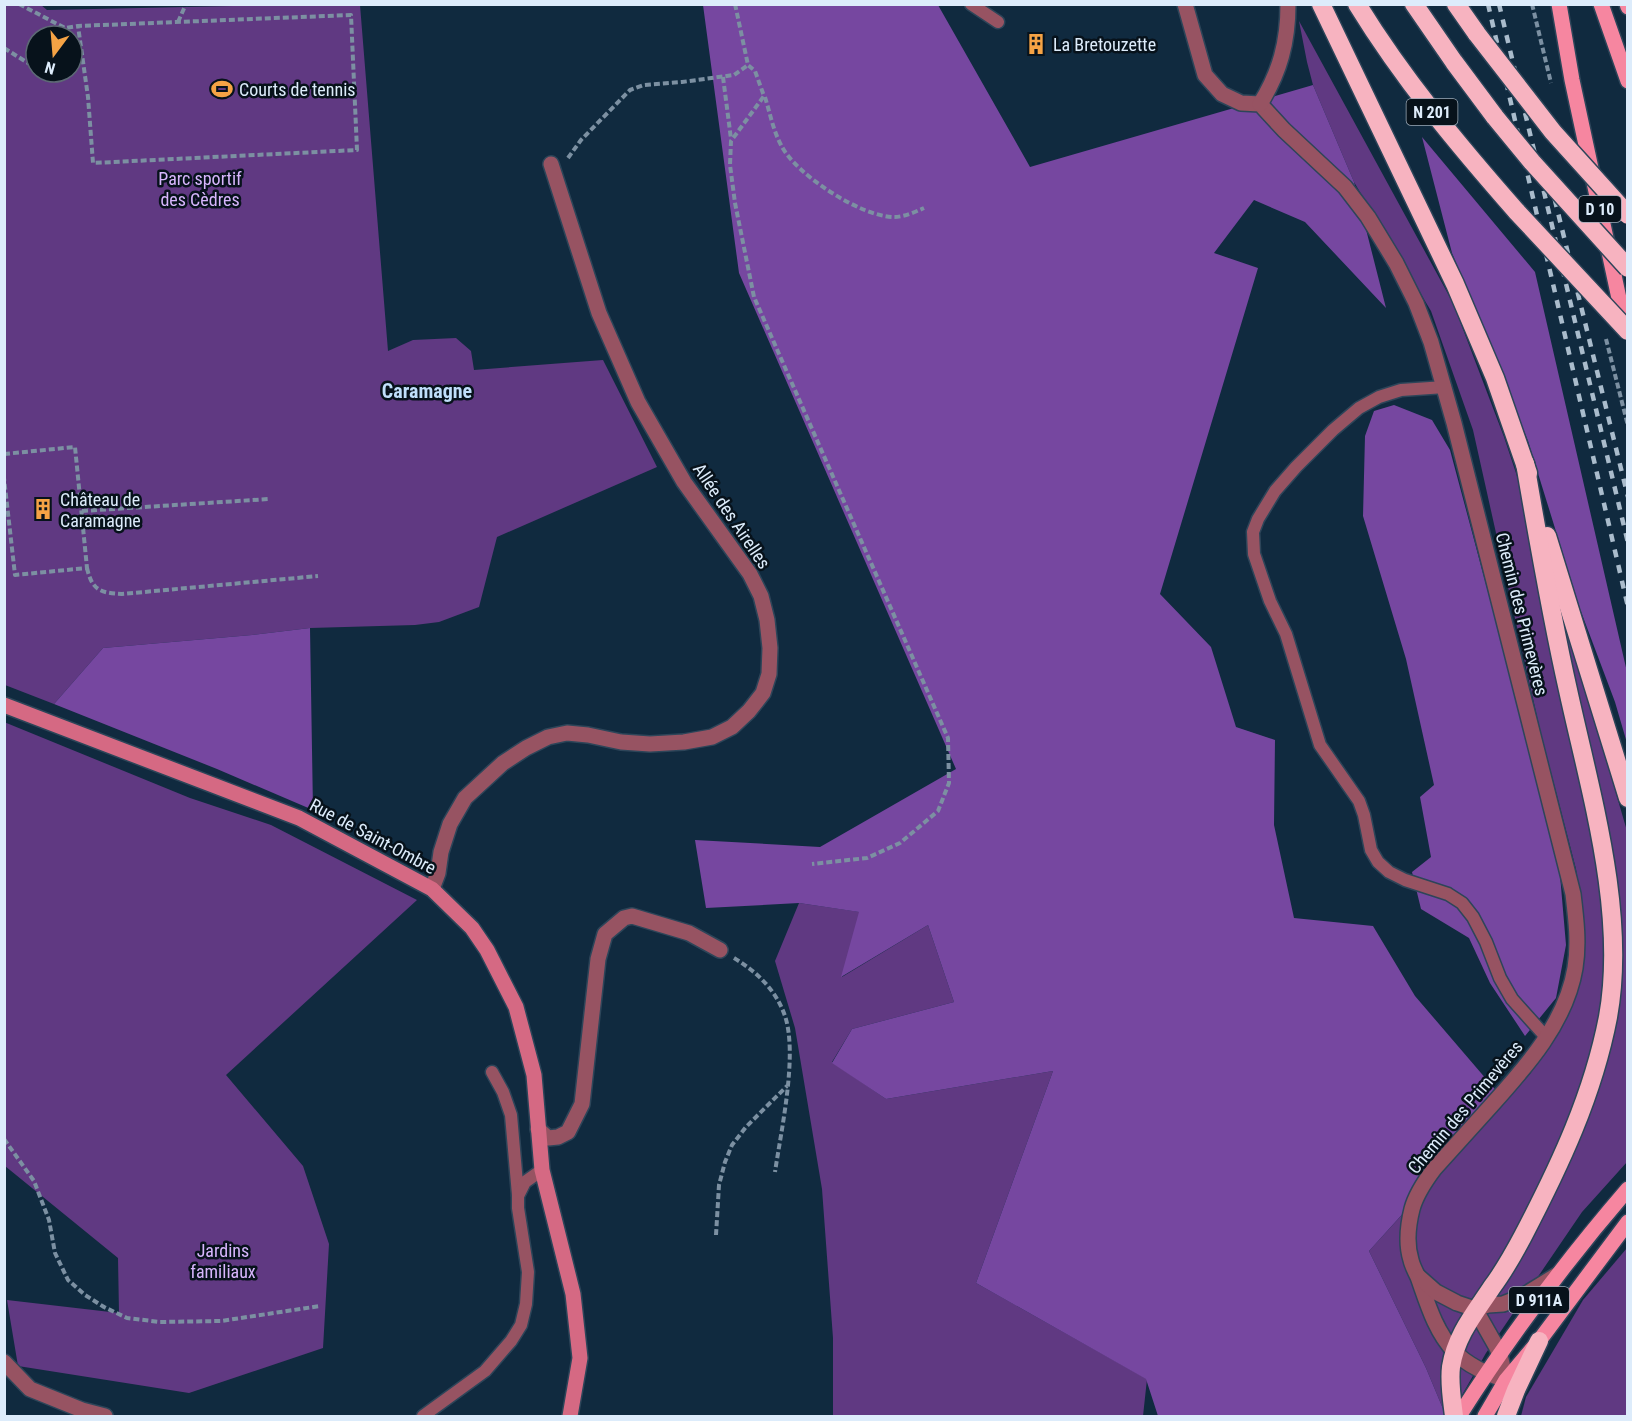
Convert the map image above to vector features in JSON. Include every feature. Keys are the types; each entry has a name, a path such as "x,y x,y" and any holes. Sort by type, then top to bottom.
{"highway":[{"path":"1321,4 1455,284 1495,378 1525,463 1628,798"},
{"name":"N 201","path":"1356,4 1380,42 1453,138 1517,212 1628,332"},
{"name":"N 201","path":"1414,4 1495,117 1532,162 1628,268"},
{"path":"1456,4 1553,132 1628,215"},
{"path":"1454,1416 1450,1383 1454,1352 1475,1310 1504,1270 1518,1245 1571,1137 1594,1076 1608,1013 1611,985 1611,919 1608,883 1550,606 1525,463"},
{"path":"1506,1416 1539,1341"}],"main road":[{"name":"D 10","path":"1559,4 1572,80 1628,338"},
{"path":"1601,4 1628,81"},
{"name":"D 911A","path":"1459,1416 1557,1275 1596,1225 1628,1190"},
{"name":"D 911A","path":"1485,1416 1506,1380 1539,1341 1628,1222"}],"street":[{"path":"1185,4 1205,75 1222,94 1241,103 1260,104 1267,94 1283,54 1288,4"},
{"name":"Chemin des Primevères","path":"1260,104 1284,130 1345,187 1368,218 1396,263 1416,303 1431,342 1444,387 1573,894 1576,924 1575,968 1562,1006 1537,1052 1434,1169 1422,1186 1413,1206 1408,1239 1410,1259 1428,1307 1454,1352 1486,1374 1506,1380"},
{"name":"Allée des Airelles","path":"432,889 450,824 465,798 503,763 526,748 548,737 567,733 621,742 651,744 712,737 732,728 749,711 763,693 769,674 770,648 761,596 750,574 684,483 638,402 600,313 553,170"},
{"name":"Rue de Saint-Ombre","path":"4,705 299,818 432,889 472,928 488,950 516,1006 534,1075 542,1170 573,1294 579,1358 570,1416"},
{"path":"538,1129 548,1138 558,1137 568,1132 582,1104 598,958 605,934 615,924 632,916 689,933 720,950"},
{"path":"1417,1275 1436,1292 1475,1310 1500,1355 1506,1380"},
{"path":"1475,1310 1488,1305 1503,1304 1521,1297 1557,1275"},
{"path":"4,1362 30,1389 81,1410 105,1416"}],"lane":[{"path":"971,4 998,22"},
{"path":"1444,387 1401,390 1379,397 1359,408 1333,430 1275,491 1253,532 1254,554 1270,600 1286,634 1320,745 1359,801 1371,850 1378,862 1389,872 1405,880 1448,894 1462,903 1473,917 1500,978 1512,999 1546,1037"},
{"path":"423,1416 485,1371 521,1326 526,1304 528,1272 518,1208 511,1115 503,1092 492,1072"},
{"path":"518,1196 525,1182 542,1170"}],"path":[{"path":"19,4 57,24"},
{"path":"178,22 186,4"},
{"path":"735,4 748,65 755,71 781,145 788,157 800,169 839,198 878,216 895,218 924,208"},
{"path":"84,26 351,15 357,150 93,163 84,73"},
{"path":"4,48 24,60"},
{"path":"553,170 630,90 644,85 734,75 748,65"},
{"path":"723,77 731,141 730,165 735,203 754,297 948,738 949,783 938,811 900,843 867,858 812,864"},
{"path":"731,141 764,96"},
{"path":"4,454 75,447 87,568 94,586 108,593 122,594 318,576"},
{"path":"4,477 15,575 87,568"},
{"path":"82,512 269,499"},
{"path":"720,950 752,969 765,981 785,1016 789,1039 787,1086 775,1172"},
{"path":"716,1235 719,1185 732,1145 746,1127 787,1086"},
{"path":"4,1139 34,1181 49,1220 55,1253 68,1280 85,1295 104,1306 127,1318 160,1322 221,1321 320,1306"}],"green space":[{"name":"Parc sportif des Cèdres","path":"4,5 41,5 47,10 360,5 388,351 413,340 456,338 471,351 474,370 603,360 657,467 497,537 479,607 439,622 415,625 310,628 103,648 54,704 5,685"},
{"path":"1299,21 1453,303 1504,437 1570,636 1627,831 1627,1162 1582,1212 1486,1353 1450,1416 1446,1416 1426,1368 1369,1251 1530,1074 1560,1024 1584,928 1576,869 1540,730 1473,430 1431,311 1354,182 1313,85"},
{"name":"Jardins familiaux","path":"4,722 190,798 271,825 417,900 226,1075 303,1166 329,1244 323,1348 189,1393 18,1366 7,1300 119,1313 118,1258 5,1166"},
{"path":"799,903 860,912 842,977 928,925 954,1002 852,1029 832,1062 886,1099 1053,1071 976,1283 1147,1379 1143,1416 833,1416 833,1338 822,1189 795,1028 775,961"},
{"path":"1627,1248 1627,1416 1521,1416 1526,1397 1583,1300"}],"shaded area":[{"path":"703,5 938,5 1030,167 1313,85 1354,182 1386,308 1305,222 1254,200 1214,253 1258,268 1160,594 1211,647 1236,727 1275,740 1274,825 1294,918 1373,926 1415,996 1505,1101 1369,1251 1426,1368 1446,1416 1158,1416 1146,1379 976,1283 1053,1071 886,1099 832,1063 852,1029 954,1002 928,925 841,977 859,912 799,903 706,908 695,840 820,847 956,769 739,273"},
{"path":"1422,137 1535,272 1627,672 1627,743 1615,702 1580,609 1528,441 1452,253"},
{"path":"1394,405 1432,420 1450,450 1533,760 1560,875 1566,945 1556,998 1525,1036 1490,983 1469,938 1421,909 1412,872 1431,857 1420,797 1434,785 1406,659 1363,516 1365,436 1374,411"},
{"path":"310,628 313,810 54,704 103,648"}],"railway":[{"path":"1488,4 1628,607"},
{"path":"1499,4 1628,543"},
{"path":"1547,168 1628,497"}],"place":[{"name":"La Bretouzette","path":"1036,44"},
{"name":"Courts de tennis","path":"222,89"},
{"name":"Château de Caramagne","path":"43,509"}],"district":[{"name":"Caramagne","path":"427,391"}]}
